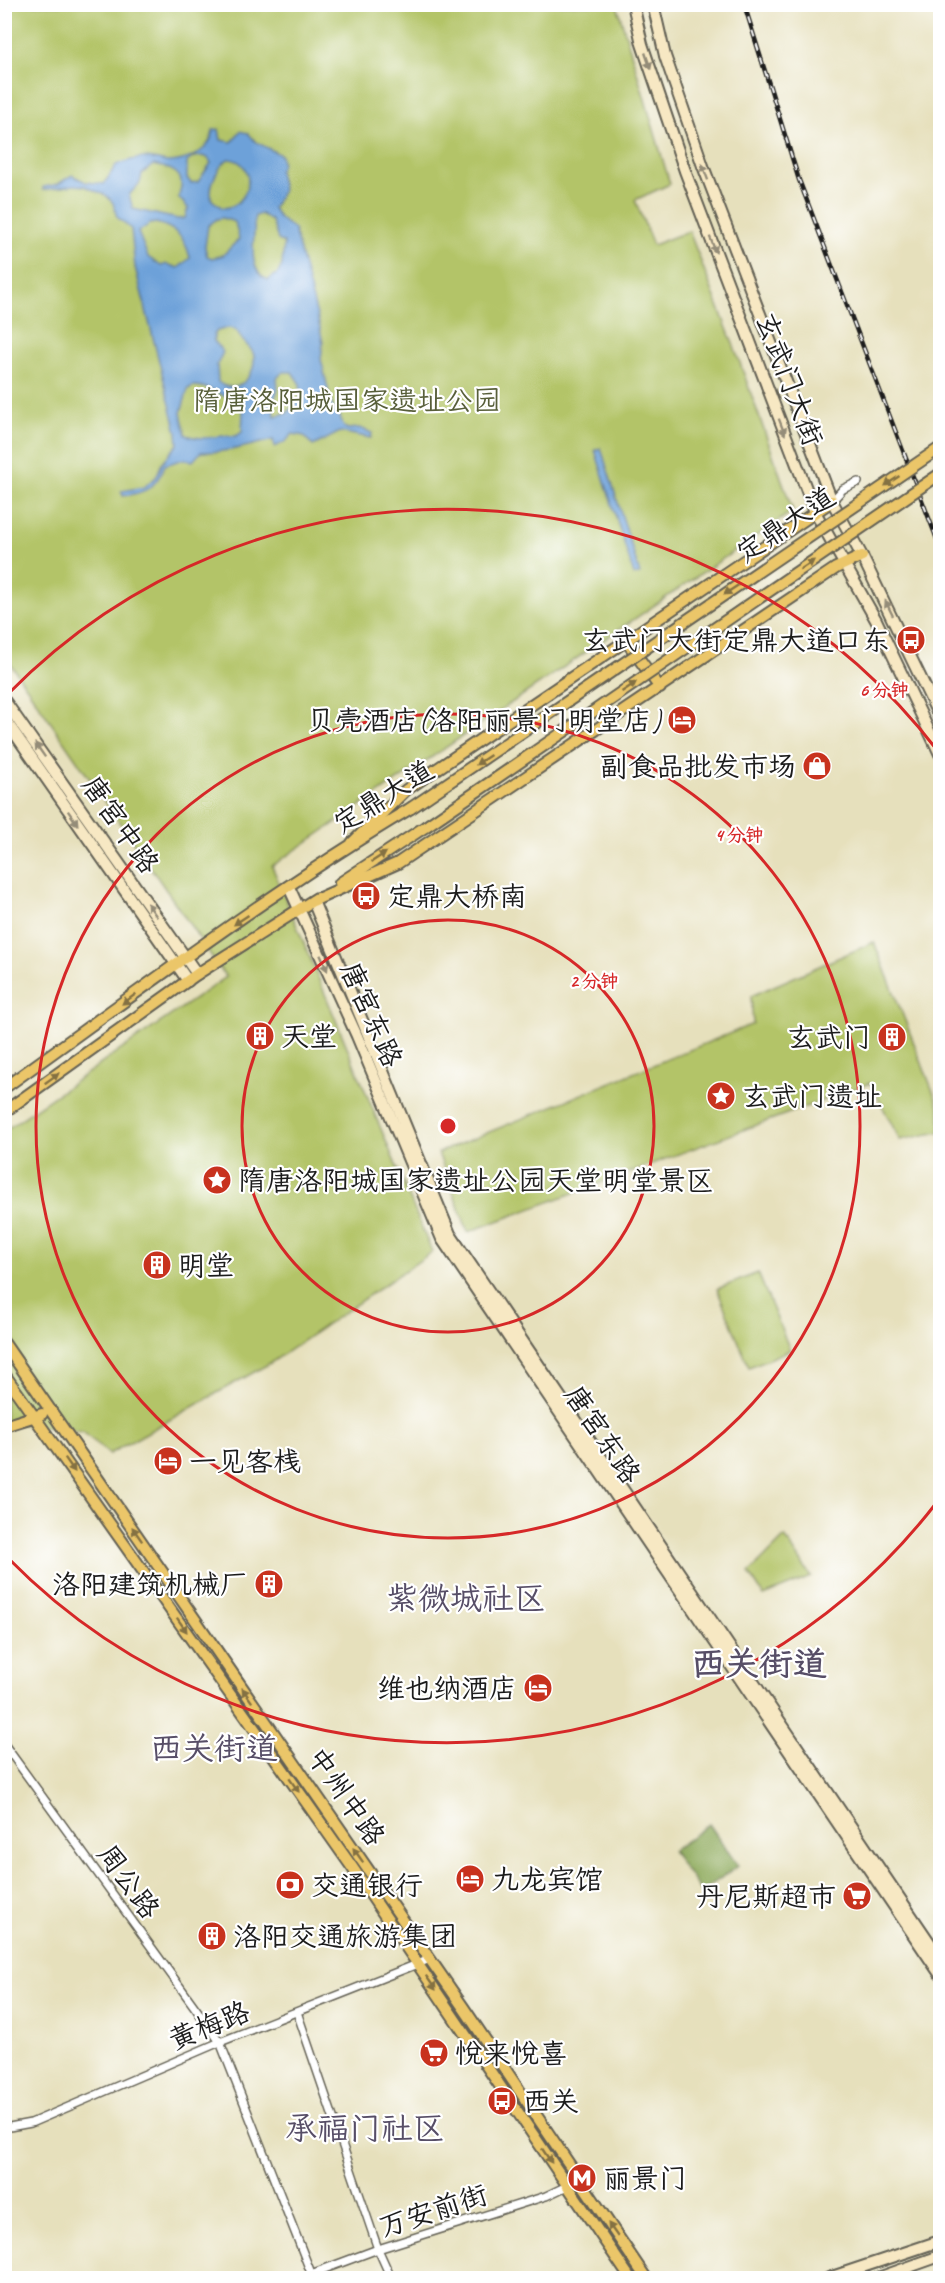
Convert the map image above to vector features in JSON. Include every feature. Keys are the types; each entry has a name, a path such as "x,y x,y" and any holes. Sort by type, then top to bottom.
{"main road":[{"name":"定鼎大道","path":"4,1088 181,961 352,843 411,808 940,448"},
{"name":"定鼎大道","path":"4,1112 193,978 425,827 940,474"},
{"path":"352,843 399,798 625,639 832,501"},
{"path":"313,901 398,863 845,563 862,556"},
{"path":"625,639 660,688"},
{"path":"399,798 400,810 411,808"},
{"path":"425,827 420,837 423,841 435,838"},
{"name":"中州中路","path":"4,1343 430,1959 646,2278"},
{"name":"中州中路","path":"4,1374 418,1964 630,2278"},
{"path":"4,1426 37,1418 50,1408"}],"street":[{"name":"玄武门大街","path":"633,4 642,44 685,171 815,512 845,563 940,754"},
{"name":"玄武门大街","path":"653,4 665,56 703,166 832,501 862,556 940,718"},
{"path":"832,501 843,489 858,482"},
{"name":"唐宫中路","path":"4,700 181,961"},
{"name":"唐宫中路","path":"5,719 193,978"},
{"name":"唐宫东路","path":"289,887 442,1239 940,1974"},
{"name":"唐宫东路","path":"313,901 450,1234 940,1958"},
{"name":"周公路","path":"4,1744 220,2042 312,2276"},
{"name":"黄梅路","path":"4,2128 31,2123 220,2042 430,1959"},
{"path":"297,2012 378,2249 391,2278"},
{"name":"万安前街","path":"312,2276 378,2249 546,2196 567,2186"},
{"path":"829,2278 940,2241"},
{"path":"878,2278 940,2256"}],"green space":[{"name":"隋唐洛阳城国家遗址公园","path":"5,5 617,5 670,184 635,200 653,245 689,231 735,349 793,511 272,866 432,1252 272,1362 109,1454 83,1432 5,1422 4,1131 226,977 5,656"},
{"path":"874,942 940,1109 940,1132 900,1140 870,1083 468,1232 438,1153 753,1024 751,996"},
{"path":"758,1273 790,1350 749,1367 717,1289"},
{"path":"785,1537 811,1577 764,1596 749,1573"},
{"path":"709,1824 738,1866 701,1892 672,1851"}],"water":[{"path":"219,129 221,140 232,142 240,131 248,133 256,142 281,155 282,164 279,171 283,190 273,208 279,218 294,229 318,319 323,343 321,359 332,406 339,414 344,427 360,428 372,433 371,438 340,432 313,446 304,436 293,434 285,442 275,447 273,440 228,450 201,452 193,461 184,459 165,465 158,479 149,488 123,496 121,491 144,487 156,477 162,463 178,444 177,432 135,267 131,229 117,217 113,203 107,196 85,186 74,185 43,190 43,187 58,184 72,175 86,182 104,184 116,165 137,159 149,158 167,162 182,160 203,149 208,144 213,130","holes":["202,156 208,158 211,163 198,182 191,183 187,178 187,162 194,157","228,159 238,161 244,167 247,175 248,184 245,192 233,206 223,208 212,200 212,183 220,167","153,165 175,172 181,183 179,198 188,208 185,218 178,219 133,209 129,195 140,183 142,174","261,214 272,221 278,240 284,243 282,265 278,273 268,280 261,276 254,261 255,216","222,218 235,222 239,239 223,255 212,258 207,256 205,247 208,226","156,223 169,228 179,234 190,258 178,268 167,264 161,266 148,257 138,232","235,329 253,352 252,371 238,386 225,386 218,382 217,365 223,352 214,341 217,331","283,372 292,372 300,384 301,397 287,413 275,416 272,404 278,390 277,378","193,386 205,388 237,400 243,411 242,432 236,436 206,438 186,435 181,413 188,389"]},
{"path":"601,448 640,574 634,575 595,450"}],"railway":[{"path":"744,4 799,180 940,547"}],"place":[{"name":"玄武门大街定鼎大道口东","path":"911,640"},
{"name":"贝壳酒店(洛阳丽景门明堂店)","path":"682,720"},
{"name":"副食品批发市场","path":"817,766"},
{"name":"定鼎大桥南","path":"366,896"},
{"name":"天堂","path":"260,1036"},
{"name":"玄武门","path":"892,1037"},
{"name":"玄武门遗址","path":"721,1096"},
{"name":"隋唐洛阳城国家遗址公园天堂明堂景区","path":"217,1180"},
{"name":"明堂","path":"157,1265"},
{"name":"一见客栈","path":"168,1461"},
{"name":"洛阳建筑机械厂","path":"269,1584"},
{"name":"维也纳酒店","path":"538,1688"},
{"name":"九龙宾馆","path":"470,1879"},
{"name":"交通银行","path":"290,1885"},
{"name":"丹尼斯超市","path":"857,1896"},
{"name":"洛阳交通旅游集团","path":"212,1936"},
{"name":"悦来悦喜","path":"434,2053"},
{"name":"西关","path":"502,2101"},
{"name":"丽景门","path":"582,2178"}],"district":[{"name":"紫微城社区","path":"466,1598"},
{"name":"西关街道","path":"759,1663"},
{"name":"西关街道","path":"214,1748"},
{"name":"承福门社区","path":"365,2128"}]}
